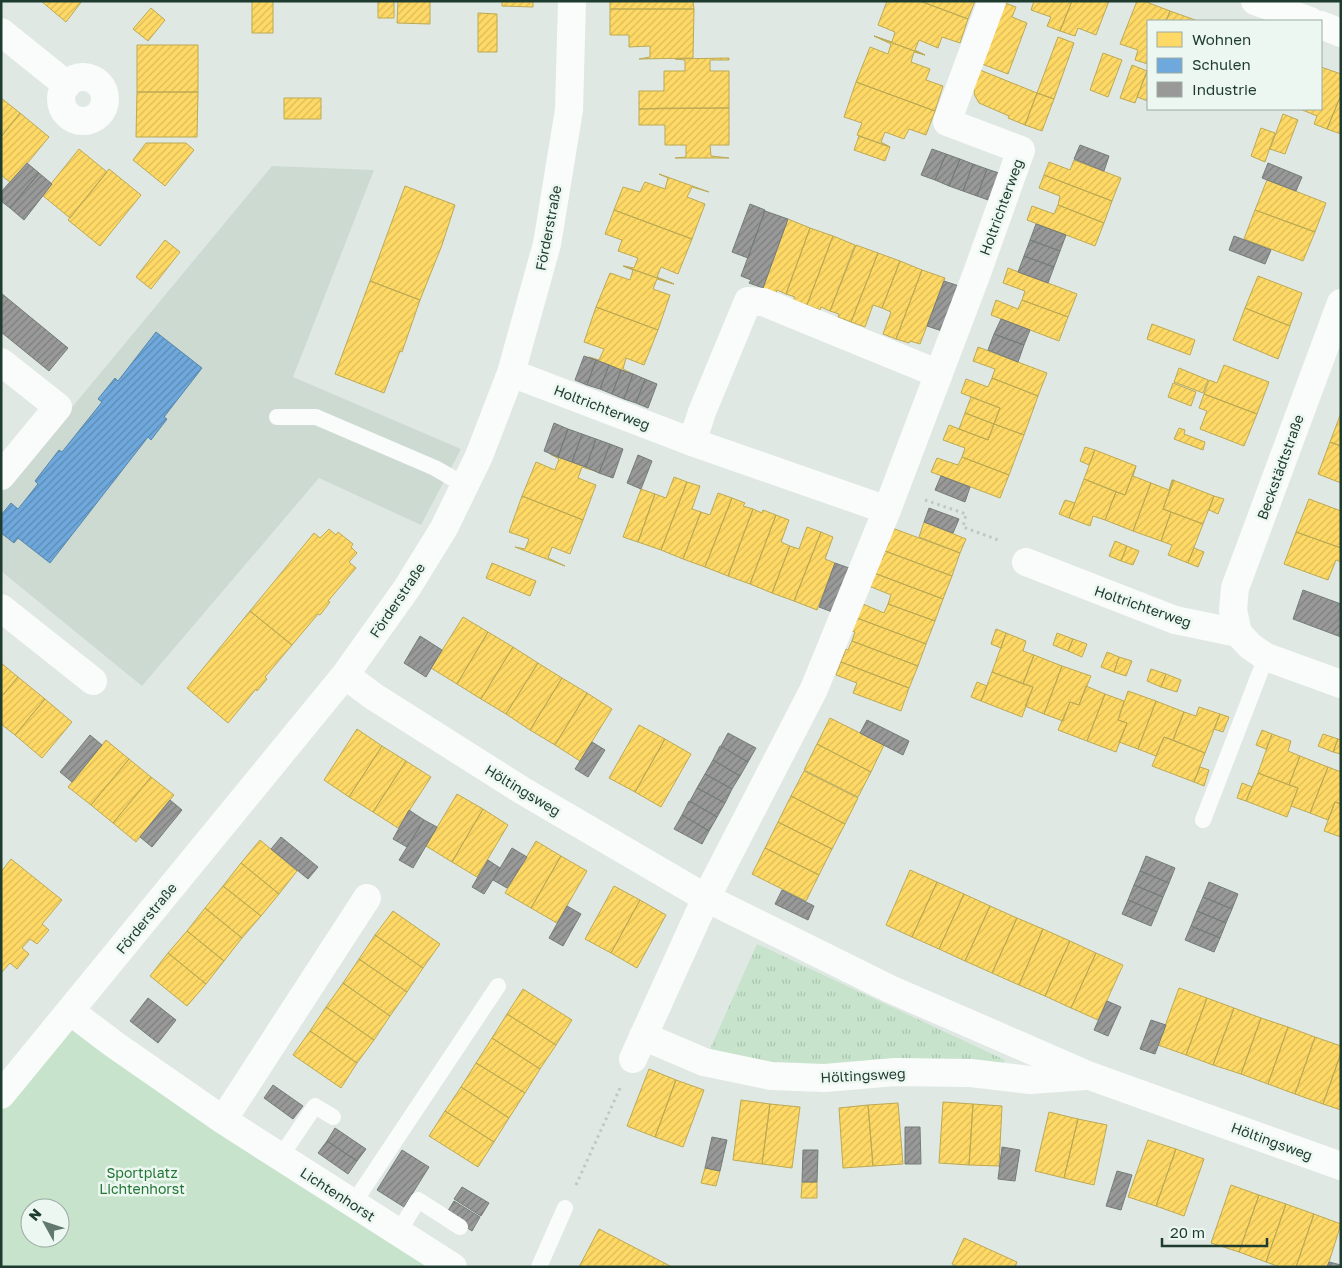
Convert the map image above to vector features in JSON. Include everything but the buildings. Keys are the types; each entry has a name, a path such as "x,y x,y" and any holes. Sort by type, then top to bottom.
{"street":[{"name":"Förderstraße","path":"4,1086 70,1011 345,675 407,588 444,528 466,486 511,373 547,244 568,120 572,1"},
{"name":"Holtrichterweg","path":"706,898 814,689 887,510 977,273 1021,150 947,122 992,1"},
{"path":"1255,1 1307,20"},
{"path":"1322,25 1341,33"},
{"path":"1,32 67,85"},
{"path":"692,442 702,412 748,301 763,302 939,374"},
{"name":"Beckstädtstraße","path":"1238,633 1233,610 1236,588 1341,303"},
{"path":"1,362 58,407 1,476"},
{"name":"Holtrichterweg","path":"511,373 692,442 887,510"},
{"name":"Holtrichterweg","path":"1026,562 1175,620 1238,633"},
{"path":"1,608 93,681"},
{"path":"1238,633 1250,646 1266,656 1341,684"},
{"name":"Höltingsweg","path":"345,675 373,696 523,791 706,898 890,989 1090,1076 1341,1166"},
{"path":"224,1120 367,898"},
{"path":"638,1047 706,898"},
{"name":"Lichtenhorst","path":"70,1011 115,1045 224,1120 453,1267"},
{"name":"Höltingsweg","path":"638,1047 771,1076 824,1078 895,1072 971,1073 1030,1080 1090,1076"}],"lane":[{"path":"276,417 316,417 434,468 466,486"},
{"path":"1203,820 1266,656"},
{"path":"353,1204 498,986"},
{"path":"281,1156 315,1106 333,1117"},
{"path":"398,1233 418,1200 460,1227"},
{"path":"539,1267 566,1208"}],"path":[{"path":"887,510 917,520 925,499 966,514 963,527 1029,551 1026,562"},
{"path":"566,1208 638,1047"}],"shaded area":[{"path":"272,166 374,170 293,377 461,449 421,525 319,478 142,686 1,571 1,493"}],"green space":[{"path":"757,944 1005,1060 1002,1065 854,1068 755,1062 710,1049"},
{"name":"Sportplatz Lichtenhorst","path":"72,1023 439,1267 1,1267 1,1104"}]}
